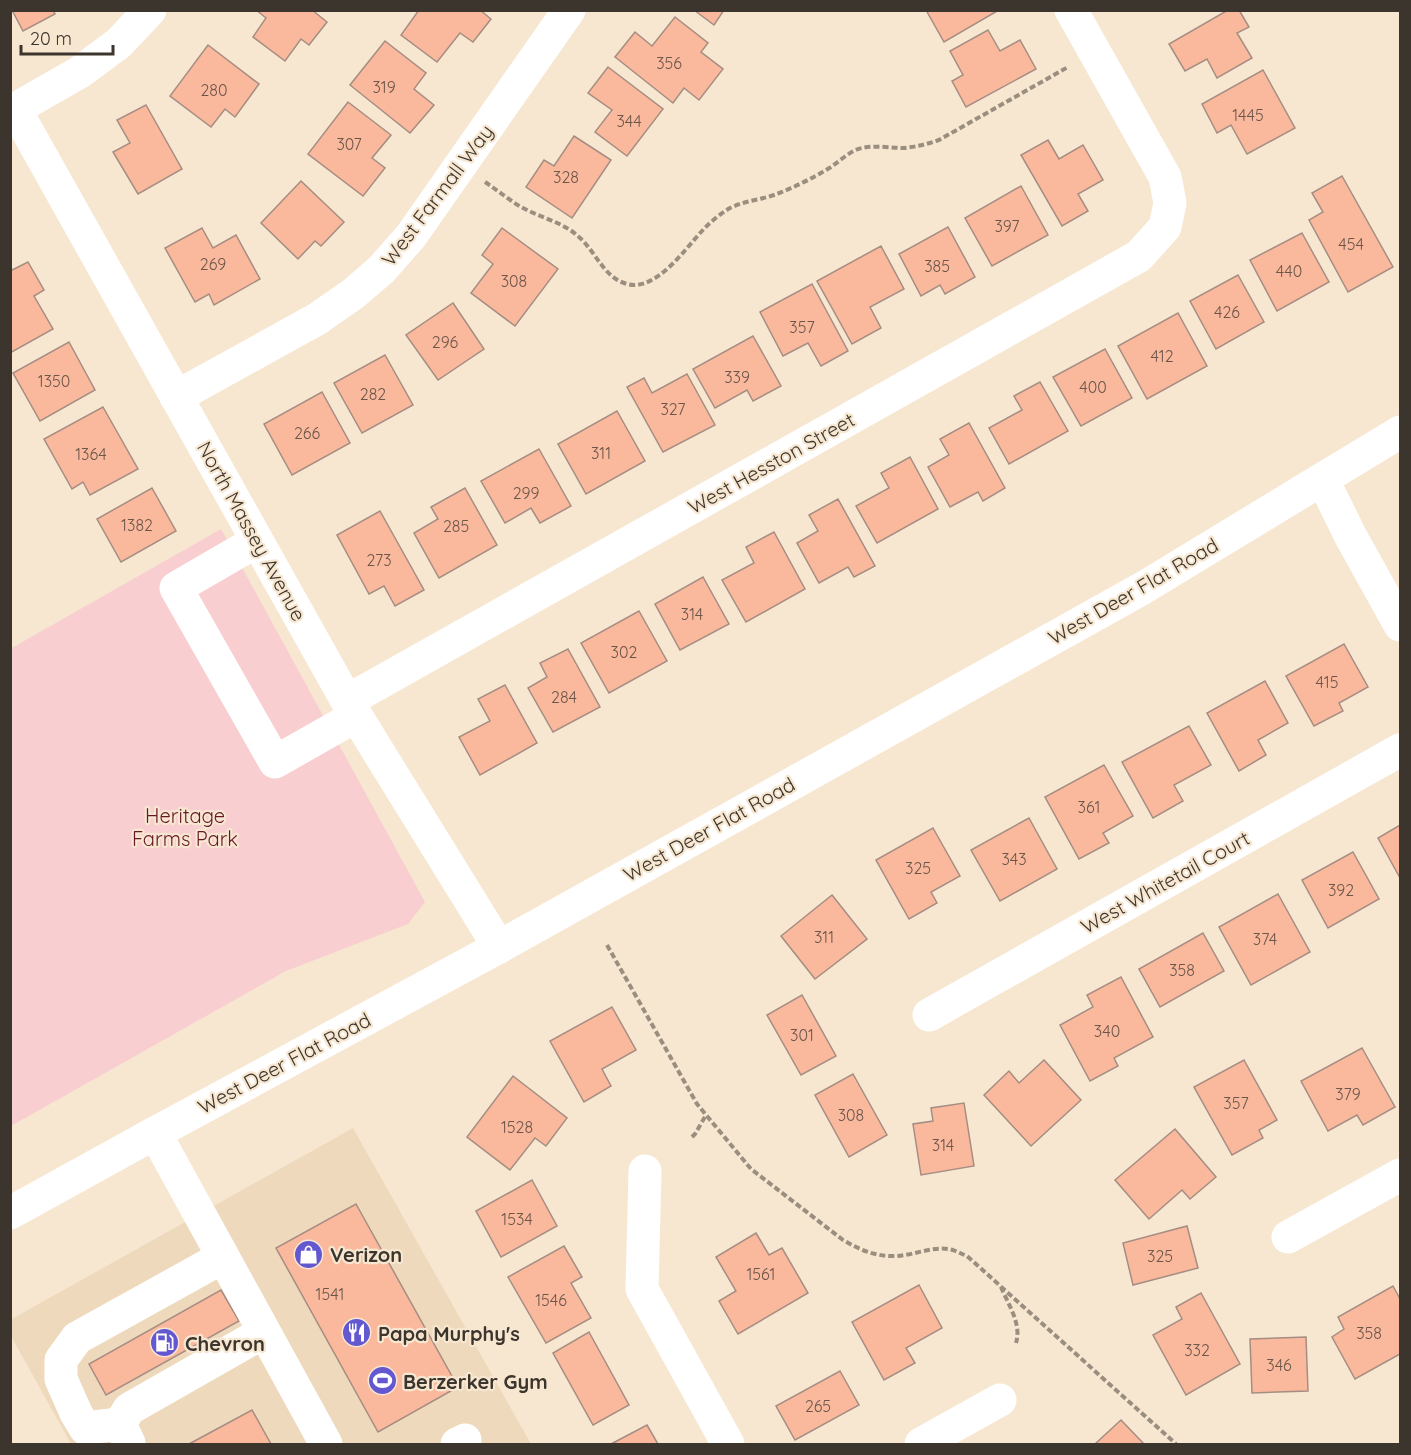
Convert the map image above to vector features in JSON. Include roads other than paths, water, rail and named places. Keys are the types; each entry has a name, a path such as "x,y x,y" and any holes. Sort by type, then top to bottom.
{"street":[{"path":"13,110 80,72 119,43 150,10"},
{"name":"West Farmall Way","path":"176,397 317,319 353,294 381,270 411,236 569,10"},
{"name":"West Hesston Street","path":"257,541 176,588 275,762 352,709 1139,256 1165,227 1170,202 1165,177 1071,10"},
{"name":"North Massey Avenue","path":"13,110 352,709 499,947"},
{"name":"West Deer Flat Road","path":"10,1213 499,947 1143,588 1401,432"},
{"path":"1323,480 1350,535 1401,625"},
{"name":"West Whitetail Court","path":"929,1015 1401,750"},
{"path":"155,1133 326,1444"},
{"path":"645,1171 642,1289 728,1444"},
{"path":"1288,1238 1401,1174"},
{"path":"223,1257 77,1338 61,1360 61,1379 76,1413 85,1428 125,1434 129,1409 264,1332"},
{"path":"921,1444 1000,1400"}],"place":[{"name":"Verizon","path":"309,1254"},
{"name":"Papa Murphy's","path":"357,1333"},
{"name":"Chevron","path":"164,1343"},
{"name":"Berzerker Gym","path":"382,1381"}],"park label":[{"name":"Heritage Farms Park","path":"185,826"}]}
